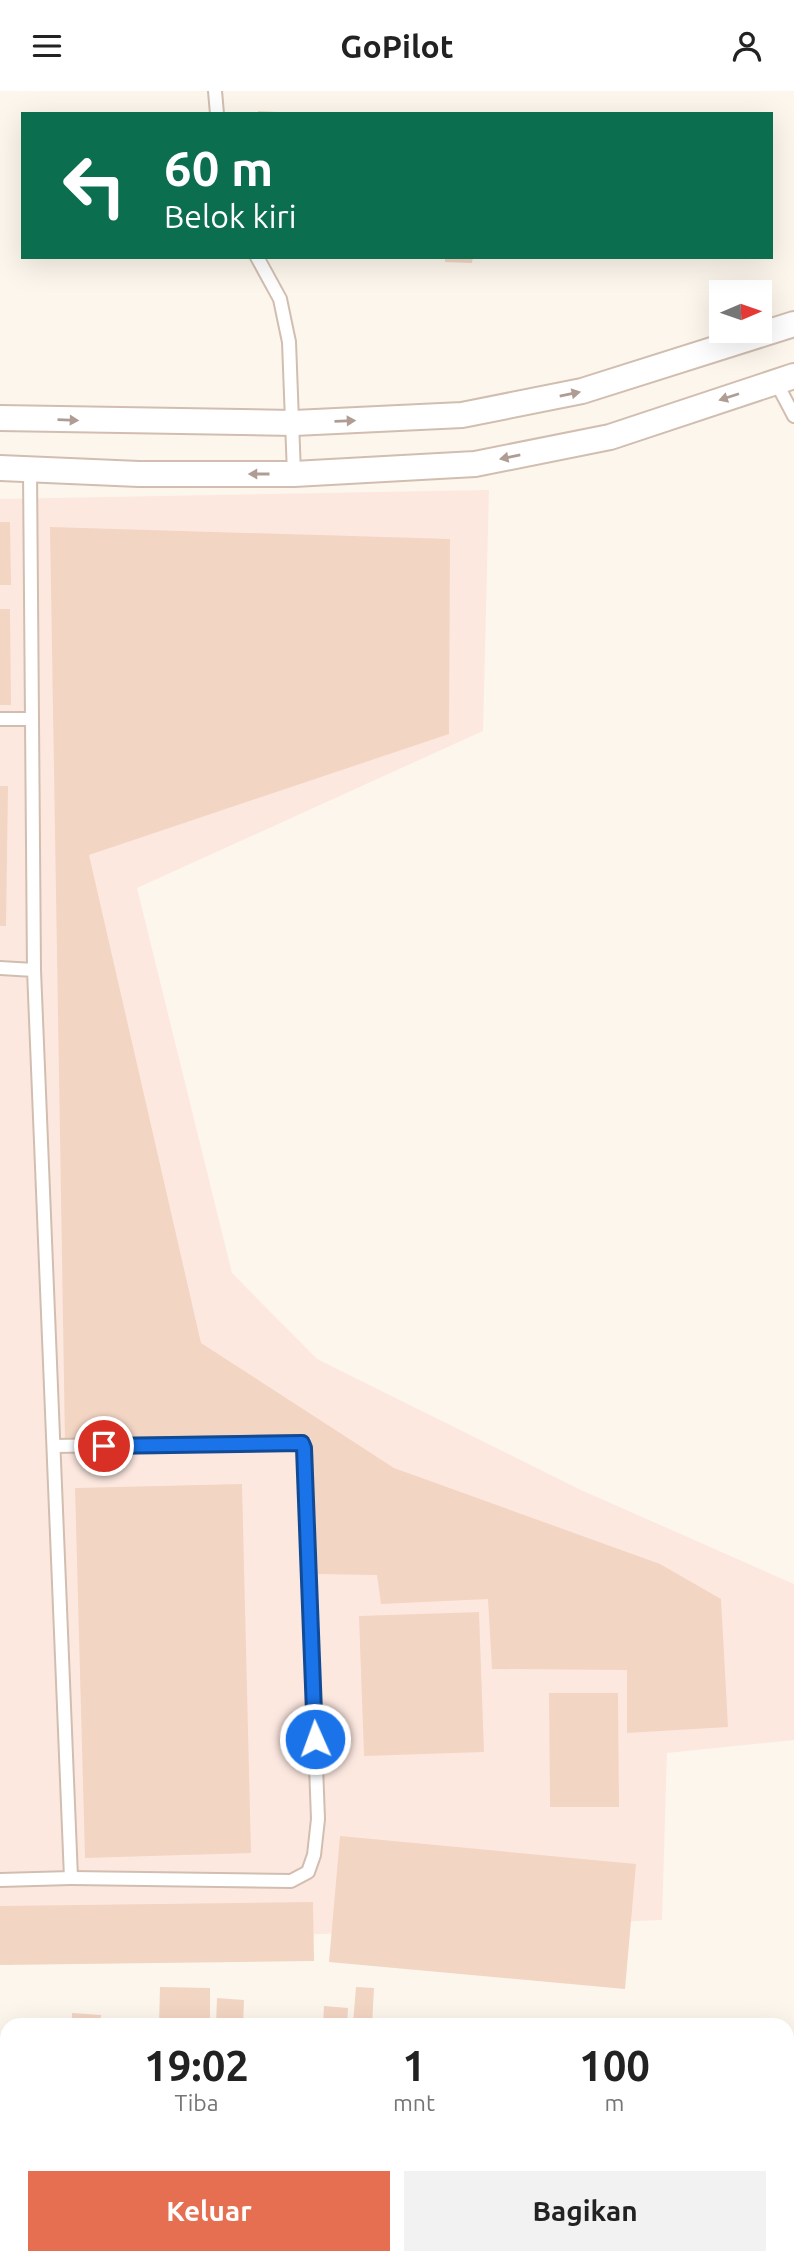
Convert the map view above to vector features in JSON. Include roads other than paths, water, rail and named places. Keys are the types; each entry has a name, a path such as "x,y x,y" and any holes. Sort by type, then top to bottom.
{"street":[{"path":"0,418 294,423 462,415 582,391 794,324"},
{"path":"0,468 139,474 294,474 475,464 610,437 785,379"}],"lane":[{"path":"215,91 217,112"},
{"path":"258,259 280,299 289,341 294,474"},
{"path":"785,379 794,416"},
{"path":"30,470 34,969 71,1878"},
{"path":"0,719 33,719"},
{"path":"0,968 34,969"},
{"path":"0,1880 71,1878 291,1881 308,1873 314,1856 318,1819 304,1448 296,1442 54,1446"}]}
